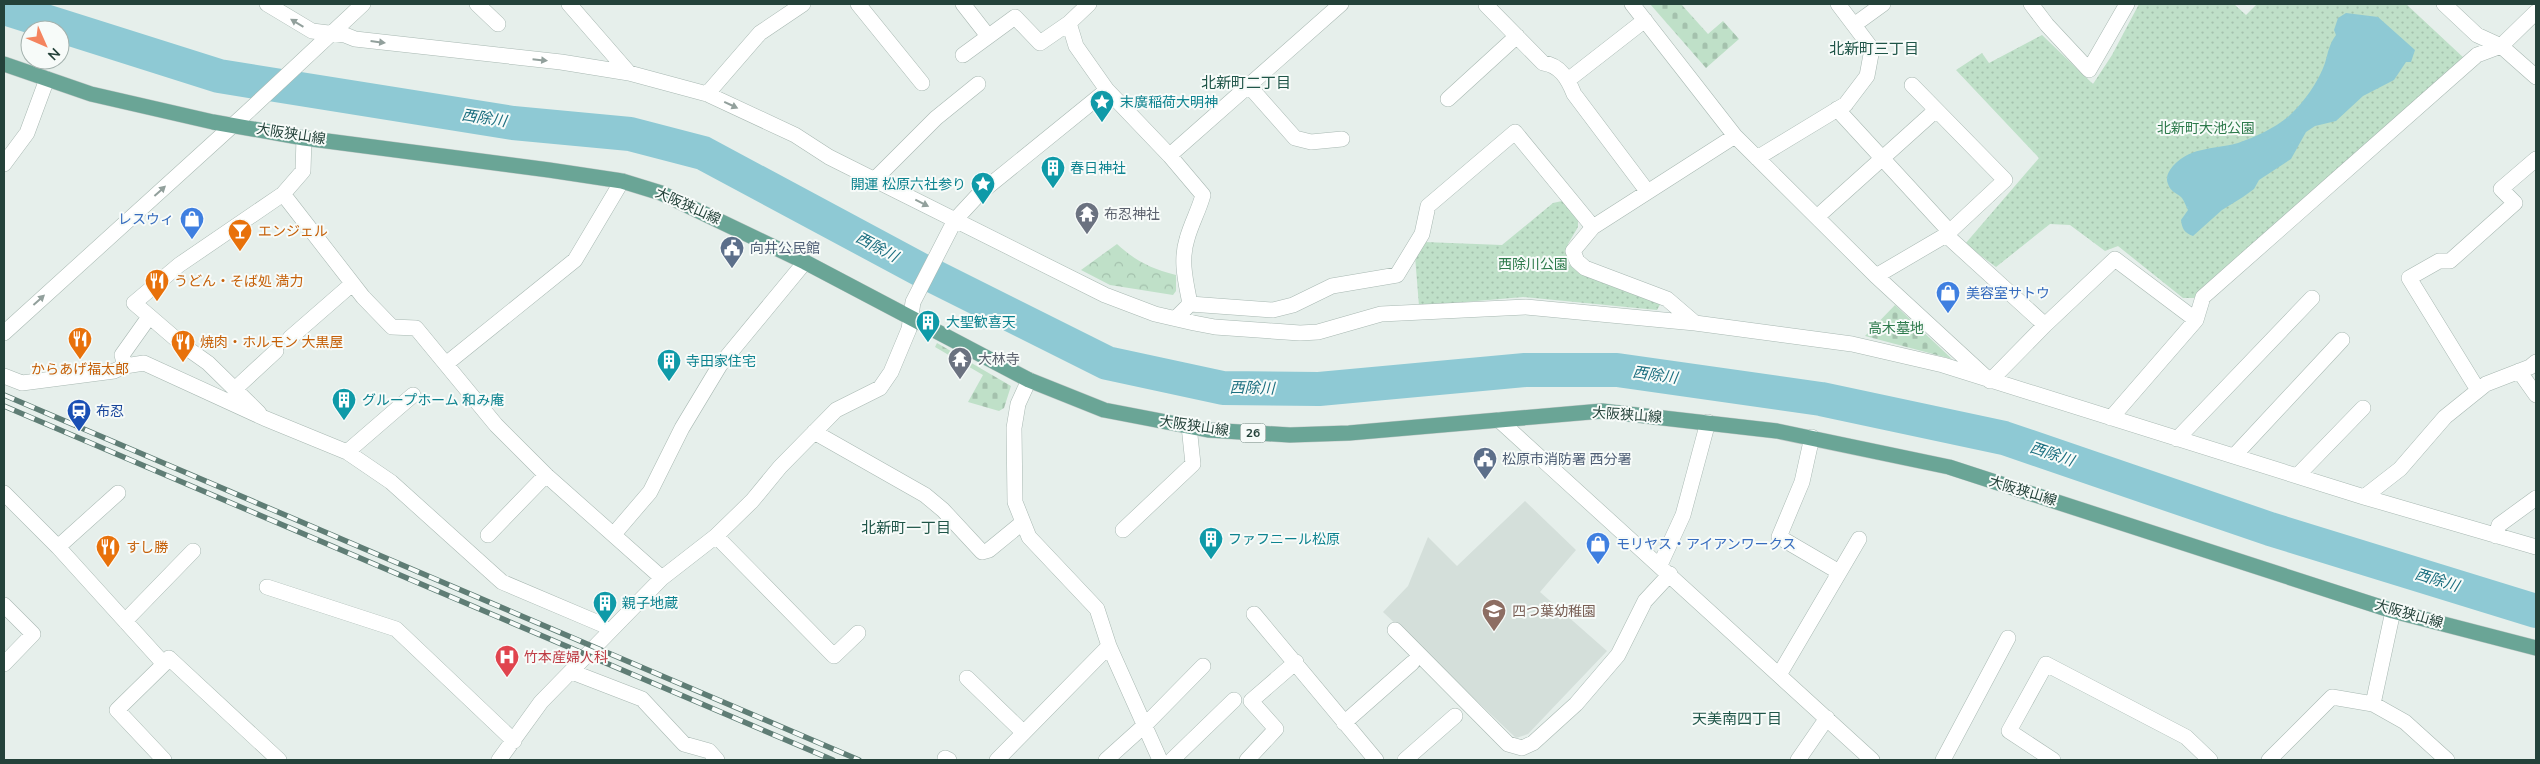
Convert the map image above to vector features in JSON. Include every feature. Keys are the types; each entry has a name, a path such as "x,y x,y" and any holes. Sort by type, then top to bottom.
{"main road":[{"name":"大阪狭山線","path":"4,64 91,94 238,121 304,138 622,182 661,193 697,208 911,312 1029,380 1104,410 1208,430 1290,435 1349,433 1602,411 1708,422 1812,437 1950,468 2393,611 2536,648"}],"street":[{"path":"267,4 312,32 326,37 629,73 707,94 795,135 829,157 875,179 953,222 1105,295 1155,314 1215,327 1300,333 1318,332 1381,314 1526,307 1696,323 1852,344 1943,365 2364,497 2536,548"},
{"path":"4,333 238,121 363,4"},
{"path":"477,4 498,24"},
{"path":"570,4 629,73"},
{"path":"707,94 760,33 803,4"},
{"path":"858,4 922,83"},
{"path":"963,4 988,36"},
{"path":"962,55 1015,17 1040,43 1071,14 1089,4"},
{"path":"1170,155 1341,4"},
{"path":"1486,4 1542,63 1553,64 1568,80 1574,94 1648,190"},
{"path":"1632,4 1735,136 1876,276 1990,380"},
{"path":"1756,158 1846,104 1867,76 1872,48 1838,4"},
{"path":"1854,25 1883,4"},
{"path":"2031,4 2047,25 2089,70 2127,4"},
{"path":"2444,4 2477,35 2501,46 2536,77"},
{"path":"2111,418 2196,320 2204,297 2477,55 2501,46 2536,12"},
{"path":"1071,14 1076,46 1107,90 1170,155 1202,195 1187,238 1184,255 1184,270 1190,304"},
{"path":"1568,80 1645,20"},
{"path":"1448,99 1517,36"},
{"path":"4,164 28,133 47,80"},
{"path":"875,179 936,118 978,84"},
{"path":"1876,276 1948,234 2005,180 1912,85"},
{"path":"1249,86 1295,138 1311,142 1342,140"},
{"path":"499,760 541,702 572,672 605,627 662,578 716,536 752,501 780,467 836,410 880,388 891,372 908,329 911,312 953,222 980,193 1107,90"},
{"path":"1846,104 1882,158 1948,234 2045,325"},
{"path":"1817,217 1936,110"},
{"path":"1190,304 1273,310 1293,305 1332,286 1397,274 1422,234 1428,206 1515,132 1592,227"},
{"path":"1696,323 1667,299 1585,268 1577,260 1574,251 1592,227 1735,136"},
{"path":"264,418 236,388 134,303 178,265 283,194 303,171 304,138"},
{"path":"2478,390 2409,278 2439,261 2450,261 2515,203 2501,189 2536,159"},
{"path":"446,364 575,260 622,182"},
{"path":"283,194 352,284 392,327 416,328 496,425 546,475 662,578"},
{"path":"1990,380 2115,259 2196,320"},
{"path":"614,534 650,492 682,428 720,365 760,315 791,282 805,262"},
{"path":"290,338 352,284"},
{"path":"2177,438 2312,298"},
{"path":"1177,318 1190,304"},
{"path":"125,366 122,355 149,317"},
{"path":"2234,456 2342,340"},
{"path":"236,388 276,351"},
{"path":"2364,497 2400,469 2445,417 2478,390 2486,384 2536,362"},
{"path":"4,376 22,383 114,371 125,366 144,363 264,418 347,452 390,482 502,582 605,627"},
{"path":"2519,371 2536,396"},
{"path":"1029,380 1018,404 1014,428 1015,502 1022,523 1029,537 1097,608 1109,646 1146,724 1160,760"},
{"path":"347,452 413,395"},
{"path":"2297,476 2362,408"},
{"path":"1499,420 1872,760"},
{"path":"1396,630 1508,744 1522,748 1533,743 1576,704 1618,655 1644,601 1665,570 1683,515 1708,422"},
{"path":"1122,530 1193,464 1189,426"},
{"path":"814,432 926,495 943,510 982,552 989,550 1022,523"},
{"path":"1812,437 1802,482 1778,537 1839,572"},
{"path":"488,535 546,475"},
{"path":"4,493 58,547 164,664"},
{"path":"58,547 118,493"},
{"path":"2496,536 2500,525 2536,498"},
{"path":"716,536 834,656 858,633"},
{"path":"1779,675 1859,539"},
{"path":"125,622 193,551"},
{"path":"266,587 396,629 514,741"},
{"path":"4,605 33,634 4,664"},
{"path":"2373,704 2393,611"},
{"path":"1254,614 1376,760"},
{"path":"1943,760 2008,638"},
{"path":"997,760 1109,646"},
{"path":"164,760 116,710 169,658 280,760"},
{"path":"1247,760 1276,729 1252,701 1296,662"},
{"path":"1344,723 1412,663"},
{"path":"2045,758 2009,730 2046,664 2186,737 2210,760"},
{"path":"1106,760 1146,724 1202,666"},
{"path":"572,672 642,699 684,744 709,751 717,760"},
{"path":"967,678 1023,732"},
{"path":"2269,760 2332,697 2373,704 2405,722 2447,760"},
{"path":"1172,760 1234,700"},
{"path":"1405,760 1455,716"},
{"path":"1798,760 1827,718"}],"shaded area":[{"name":"四つ葉幼稚園","path":"1525,501 1576,550 1540,592 1607,651 1528,734 1516,738 1383,612 1408,586 1428,537 1457,566"}],"green space":[{"path":"1650,4 1681,4 1708,34 1723,21 1739,39 1706,68"},
{"name":"北新町大池公園","path":"2139,4 2234,4 2246,15 2257,4 2406,4 2465,59 2194,298 2183,298 2118,246 2105,251 2070,225 2050,224 1996,267 1965,244 2039,158 1956,70 1982,53 1989,63 2042,35 2093,84 2112,55"},
{"name":"西除川公園","path":"1562,201 1578,217 1578,227 1568,244 1567,263 1579,273 1662,301 1657,310 1523,297 1419,306 1415,256 1424,242 1502,245 1553,203"},
{"path":"1117,244 1144,264 1176,275 1176,291 1173,295 1110,285 1081,270"},
{"name":"高木墓地","path":"1895,305 1952,359 1865,336"},
{"path":"937,343 1011,386 1004,408 999,411 968,402 983,375 935,347"}],"water":[{"path":"2346,13 2378,17 2415,50 2411,62 2406,62 2394,80 2363,96 2336,121 2315,126 2306,132 2291,159 2259,180 2254,189 2222,210 2193,236 2187,233 2183,228 2181,220 2188,210 2182,198 2169,187 2167,179 2170,170 2177,162 2192,153 2245,141 2271,128 2289,116 2300,105 2319,78 2330,45 2336,35 2334,30 2338,18"}],"waterway":[{"name":"西除川","path":"4,8 219,76 513,123 630,134 703,153 921,270 1107,363 1223,388 1319,389 1525,370 1617,370 1821,399 2004,438 2270,529 2536,611"}],"railway":[{"path":"4,395 859,760"},
{"path":"4,406 833,760"}],"place":[{"name":"末廣稲荷大明神","path":"1102,123"},
{"name":"春日神社","path":"1053,189"},
{"name":"開運 松原六社参り","path":"983,205"},
{"name":"布忍神社","path":"1087,235"},
{"name":"レスウィ","path":"192,240"},
{"name":"エンジェル","path":"240,252"},
{"name":"向井公民館","path":"732,269"},
{"name":"うどん・そば処 満力","path":"157,302"},
{"name":"美容室サトウ","path":"1948,314"},
{"name":"大聖歓喜天","path":"928,343"},
{"name":"からあげ福太郎","path":"80,360"},
{"name":"焼肉・ホルモン 大黒屋","path":"183,363"},
{"name":"大林寺","path":"960,380"},
{"name":"寺田家住宅","path":"669,382"},
{"name":"グループホーム 和み庵","path":"344,421"},
{"name":"布忍","path":"79,432"},
{"name":"松原市消防署 西分署","path":"1485,480"},
{"name":"ファフニール松原","path":"1211,560"},
{"name":"モリヤス・アイアンワークス","path":"1598,565"},
{"name":"すし勝","path":"108,568"},
{"name":"親子地蔵","path":"605,624"},
{"name":"四つ葉幼稚園","path":"1494,632"},
{"name":"竹本産婦人科","path":"507,678"}],"district":[{"name":"北新町三丁目","path":"1874,49"},
{"name":"北新町二丁目","path":"1246,83"},
{"name":"北新町一丁目","path":"906,528"},
{"name":"天美南四丁目","path":"1737,719"}]}
